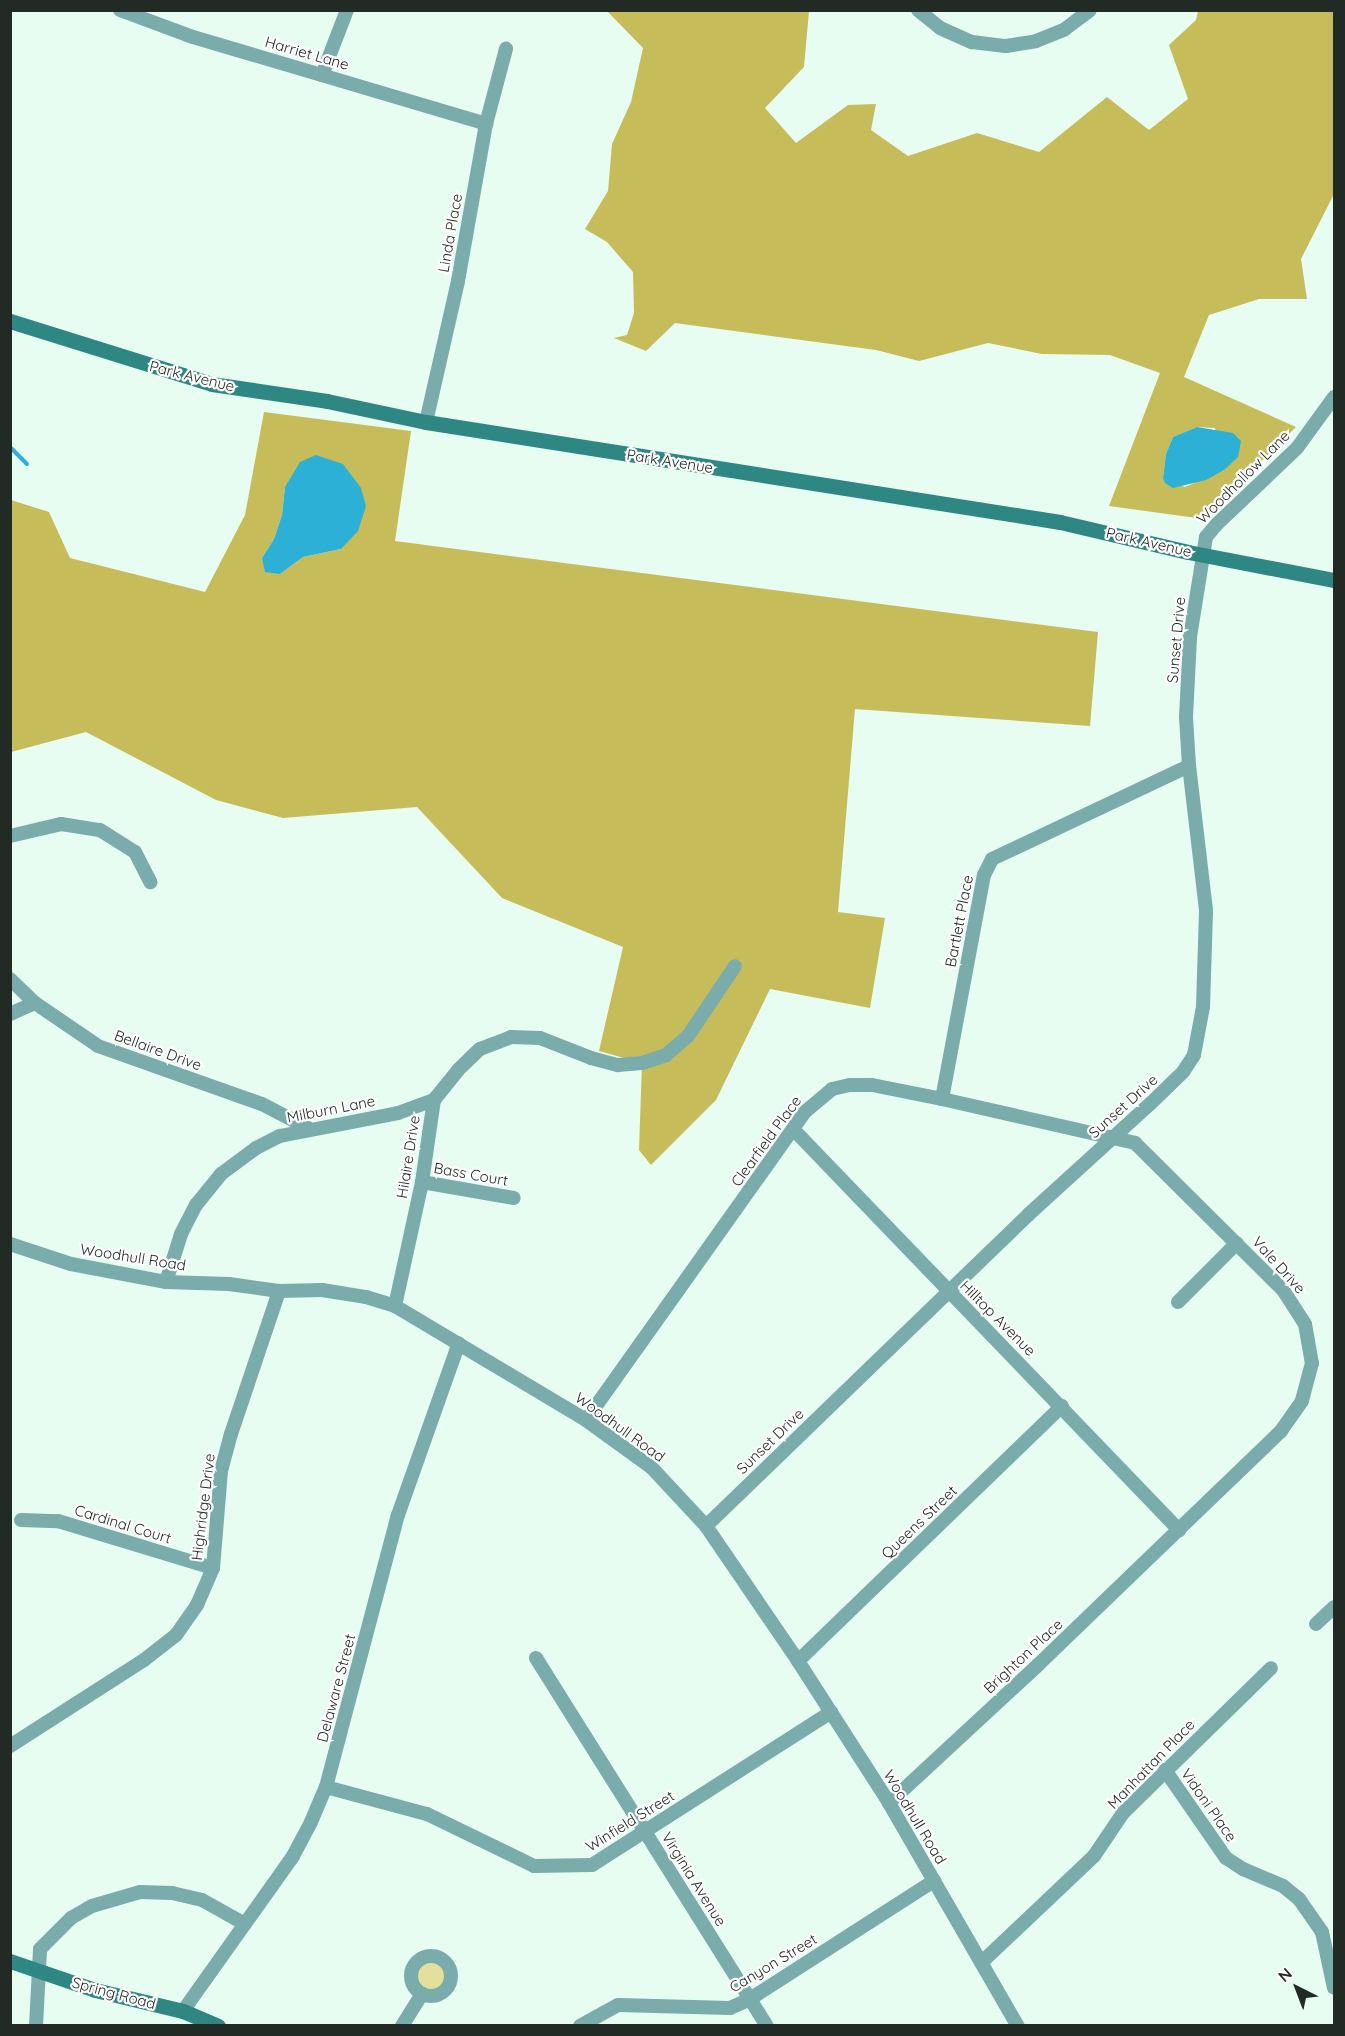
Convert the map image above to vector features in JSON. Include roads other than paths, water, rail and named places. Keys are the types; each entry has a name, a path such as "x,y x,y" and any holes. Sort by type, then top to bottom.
{"main road":[{"name":"Park Avenue","path":"10,321 212,384 327,401 426,422 1060,522 1203,554 1335,580"},
{"name":"Spring Road","path":"10,1961 95,1990 183,2011 218,2025"}],"street":[{"name":"Harriet Lane","path":"120,10 193,37 486,124"},
{"path":"322,75 347,10"},
{"path":"918,10 940,28 972,42 1006,46 1036,41 1065,29 1090,10"},
{"name":"Linda Place","path":"426,422 458,281 486,124 506,49"},
{"name":"Woodhollow Lane","path":"1203,554 1206,537 1297,448 1335,397"},
{"name":"Sunset Drive","path":"706,1526 948,1292 1183,1072 1194,1054 1200,1034 1203,1007 1206,910 1189,766 1186,717 1190,638 1203,554"},
{"name":"Bartlett Place","path":"942,1099 984,875 992,860 1189,766"},
{"path":"10,836 21,831 61,824 100,830 135,852 150,882"},
{"name":"Hilaire Drive","path":"395,1306 422,1182 434,1100 480,1048 511,1036 540,1038 591,1058 618,1065 642,1063 666,1055 688,1036 735,966"},
{"name":"Bellaire Drive","path":"10,979 35,1002 98,1046 262,1104 308,1128"},
{"path":"10,1014 35,1002"},
{"name":"Clearfield Place","path":"586,1420 793,1129 818,1099 832,1089 850,1085 872,1085 1112,1138"},
{"name":"Milburn Lane","path":"166,1282 181,1234 196,1205 221,1174 256,1148 280,1136 308,1128 398,1113 434,1100"},
{"name":"Hilltop Avenue","path":"793,1129 1179,1530"},
{"name":"Vale Drive","path":"1112,1138 1135,1143 1283,1290 1305,1324 1312,1363 1302,1401 1281,1431 1179,1530"},
{"name":"Bass Court","path":"422,1182 514,1198"},
{"path":"1178,1302 1237,1243"},
{"name":"Woodhull Road","path":"10,1244 71,1264 166,1282 229,1284 279,1291 322,1290 366,1297 395,1306 586,1420 652,1468 706,1526 798,1661 889,1803 1018,2025"},
{"name":"Highridge Drive","path":"10,1746 144,1660 176,1635 196,1605 213,1568 221,1471 231,1434 279,1291"},
{"name":"Delaware Street","path":"183,2011 293,1856 326,1787 398,1515 459,1343"},
{"name":"Queens Street","path":"798,1661 1062,1406"},
{"name":"Cardinal Court","path":"21,1520 58,1521 213,1568"},
{"name":"Brighton Place","path":"889,1803 1179,1530"},
{"path":"1316,1624 1335,1606"},
{"name":"Virginia Avenue","path":"536,1658 767,2025"},
{"name":"Manhattan Place","path":"982,1962 1094,1856 1123,1813 1271,1668"},
{"name":"Winfield Street","path":"326,1787 427,1814 534,1866 592,1865 831,1712"},
{"name":"Vidoni Place","path":"1165,1770 1226,1858 1243,1869 1283,1886 1299,1899 1322,1932 1335,1988"},
{"name":"Canyon Street","path":"580,2025 618,2005 730,2008 750,1999 934,1881"},
{"path":"36,2025 40,1949 53,1933 71,1918 114,1898 140,1892 172,1893 202,1900 245,1924"},
{"path":"402,2025 422,1994"}],"water":[{"path":"1197,427 1233,433 1241,441 1238,457 1224,470 1206,480 1173,488 1165,483 1163,478 1166,454 1173,437"},
{"path":"316,455 343,464 361,488 366,506 358,531 341,549 303,557 280,574 265,572 262,558 274,539 282,515 285,487 300,462"}],"waterway":[{"path":"10,447 27,464"}]}
